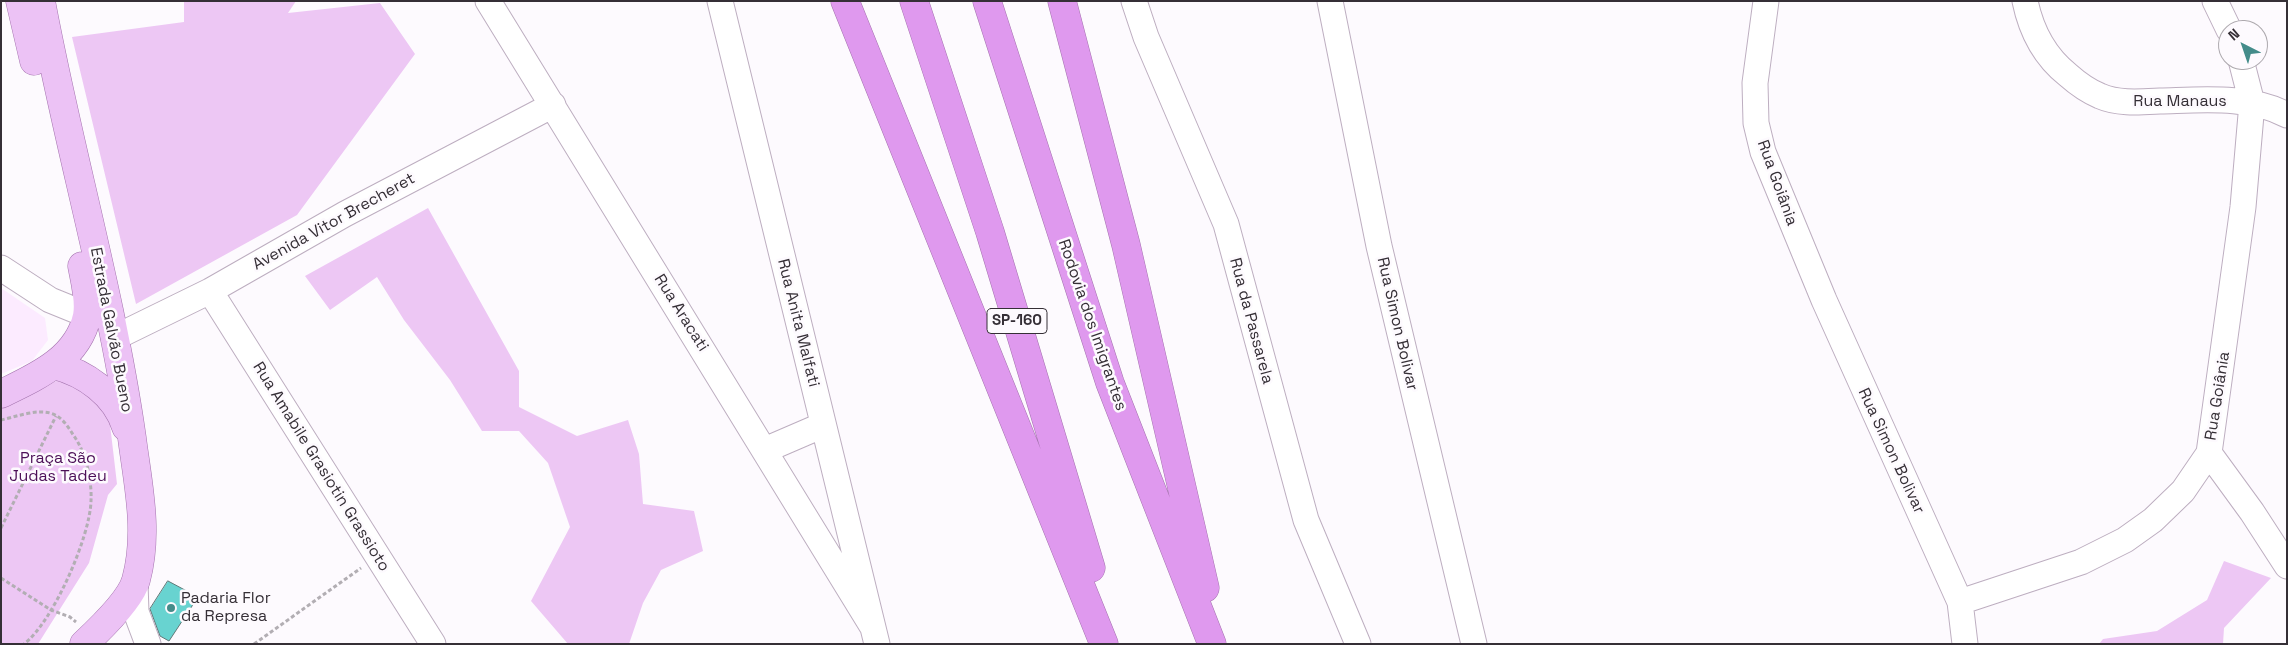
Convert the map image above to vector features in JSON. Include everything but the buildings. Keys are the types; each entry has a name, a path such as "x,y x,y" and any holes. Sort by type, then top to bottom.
{"highway":[{"path":"845,1 1104,644"},
{"name":"SP-160","path":"914,1 990,232 1113,644"},
{"name":"Rodovia dos Imigrantes","path":"987,1 1110,383 1212,644"},
{"path":"1062,1 1126,245 1218,644"}],"main road":[{"name":"Estrada Galvão Bueno","path":"1,394 54,365 81,332 87,315 86,288 20,1"},
{"name":"Estrada Galvão Bueno","path":"40,1 114,338 139,479 143,523 142,554 135,583 109,620 88,640"},
{"path":"54,365 74,370 109,398 124,422 134,455"}],"street":[{"name":"Rua Aracati","path":"488,1 765,450 874,635"},
{"name":"Rua Anita Malfati","path":"720,1 874,635"},
{"name":"Rua da Passarela","path":"1134,1 1146,37 1226,224 1306,520 1358,644"},
{"name":"Rua Simon Bolivar","path":"1330,1 1380,246 1474,644"},
{"name":"Rua Goiânia","path":"1766,1 1755,83 1756,123 1769,170 1824,300"},
{"name":"Rua Manaus","path":"2025,1 2029,20 2042,46 2057,66 2078,83 2101,96 2130,102 2195,100 2252,103 2244,70"},
{"path":"2215,1 2224,20"},
{"path":"2252,103 2272,107 2287,115"},
{"name":"Rua Goiânia","path":"1960,602 2080,562 2125,540 2153,520 2183,491 2209,453 2241,226 2252,103"},
{"name":"Avenida Vitor Brecheret","path":"114,338 210,290 345,214 552,105"},
{"path":"1,268 50,300 87,315"},
{"name":"Rua Amabile Grasiotin Grassioto","path":"210,290 433,644"},
{"name":"Rua Simon Bolivar","path":"1824,300 1960,602 1965,644"},
{"path":"765,450 823,425"},
{"path":"2209,453 2252,512 2287,566"},
{"path":"135,583 136,612 148,644"}],"path":[{"path":"1,420 34,413 49,413 63,420 82,448 91,501 76,561 51,610 30,639 24,644"},
{"path":"1,528 56,416"},
{"path":"254,644 378,556"},
{"path":"1,578 51,610 70,617 88,640"}],"shaded area":[{"path":"1,288 45,318 48,340 32,361 1,374"}],"green space":[{"path":"184,1 296,1 288,13 380,3 415,54 297,215 136,304 72,37 184,22"},
{"path":"428,208 519,371 519,407 577,436 628,420 639,454 643,504 694,511 703,551 661,570 643,603 629,644 568,644 531,601 570,527 548,463 519,431 482,431 450,380 404,320 377,277 330,310 305,276"},
{"name":"Praça São Judas Tadeu","path":"63,378 79,379 109,416 117,484 108,495 89,563 38,644 1,644 1,406"},
{"path":"2224,561 2271,578 2224,628 2223,644 2099,644 2103,639 2157,631 2207,600"}],"place":[{"name":"Padaria Flor da Represa","path":"171,608"}]}
